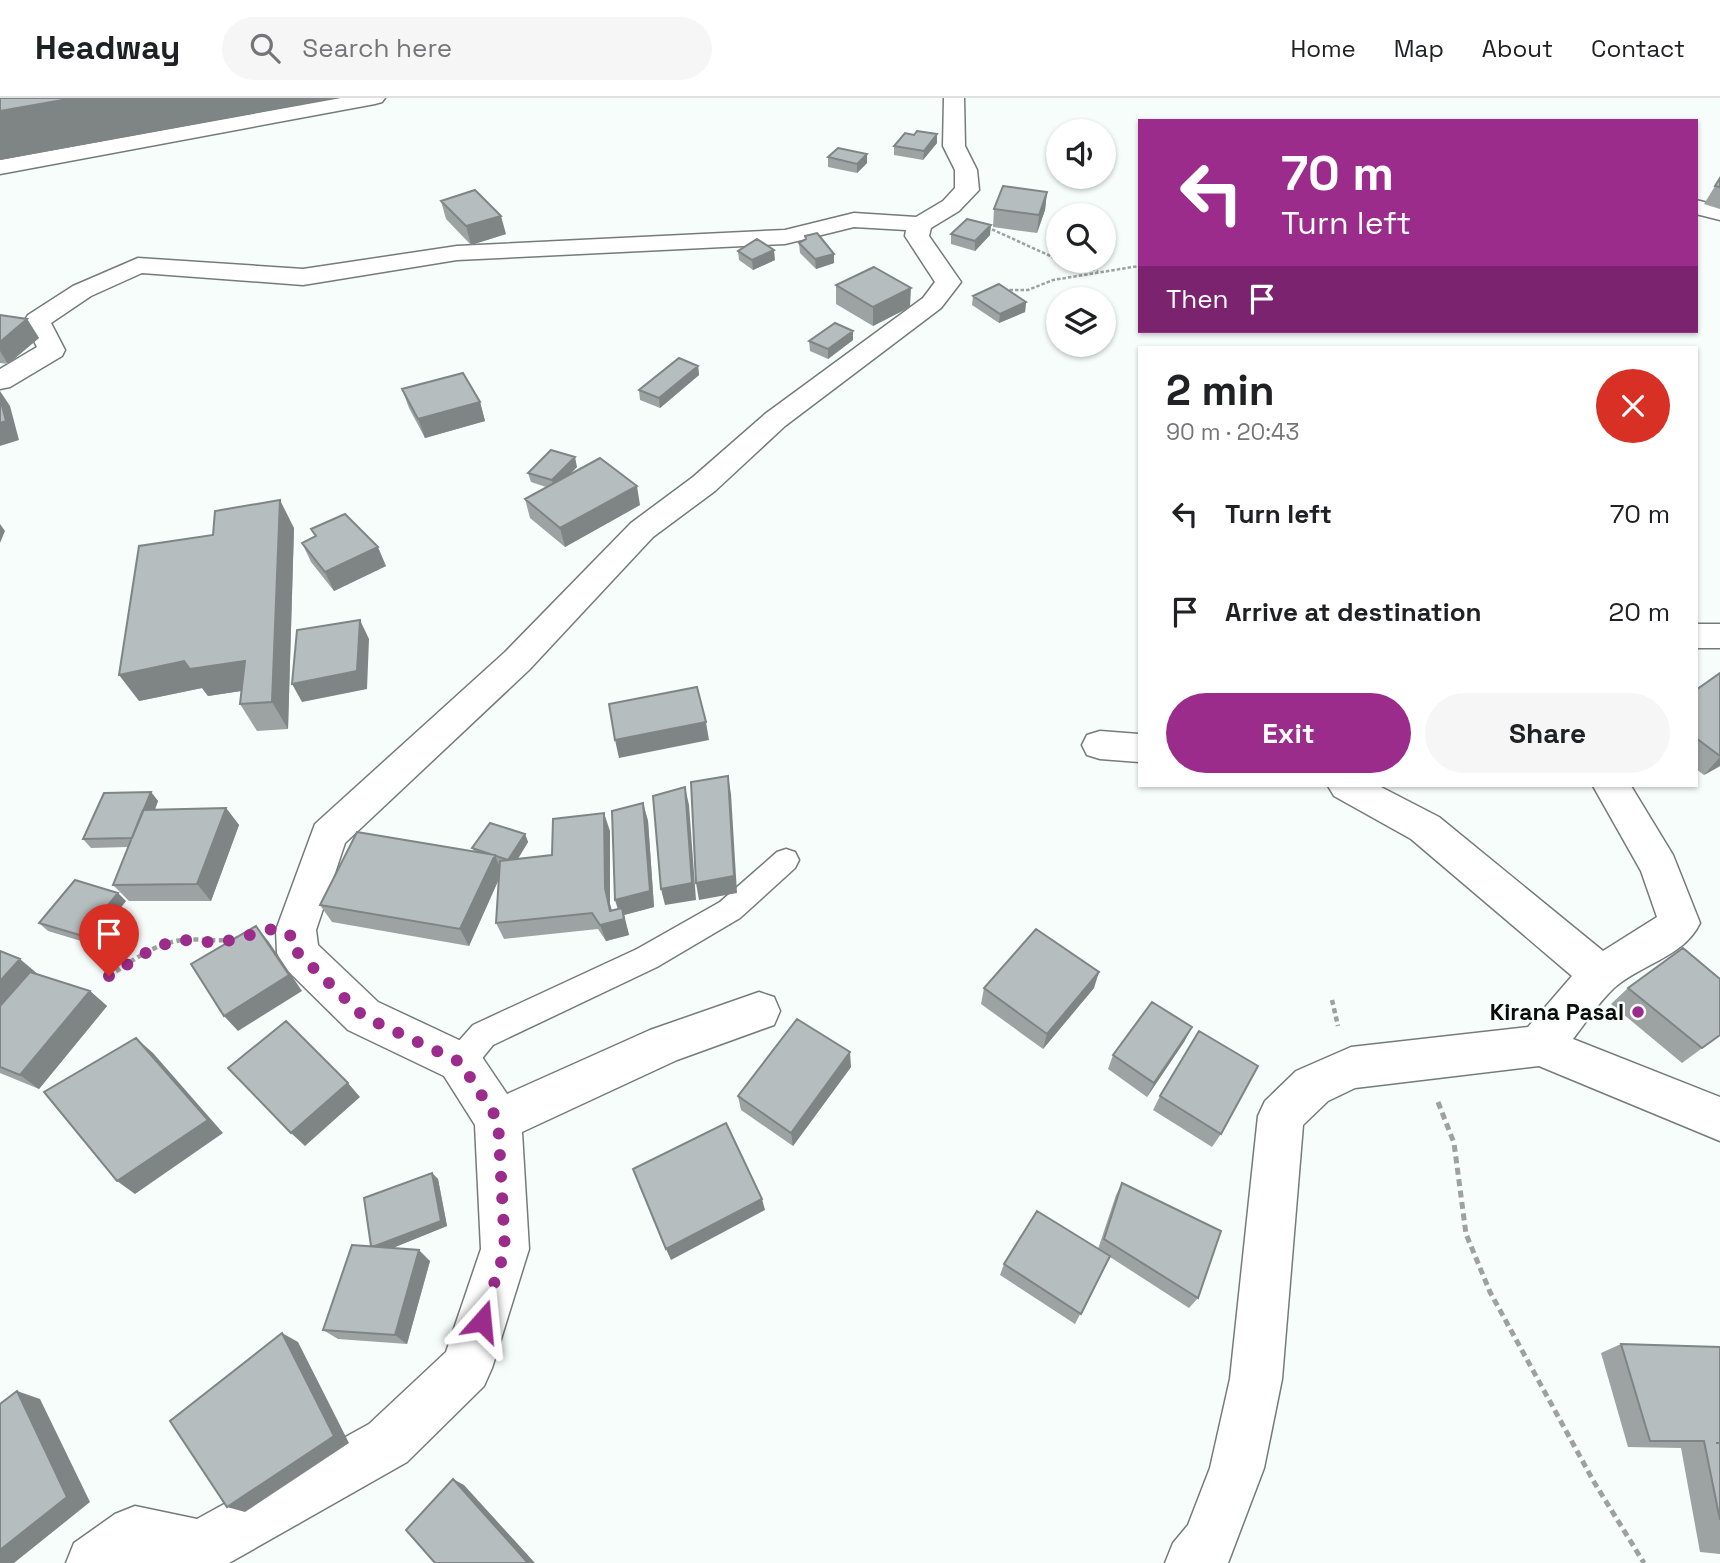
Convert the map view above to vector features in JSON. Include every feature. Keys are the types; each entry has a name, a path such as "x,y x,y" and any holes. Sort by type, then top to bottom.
{"street":[{"path":"0,167 375,98"},
{"path":"0,380 52,349 37,321 82,291 138,265 303,277 457,253 785,237 854,220 920,224 951,206 967,190 965,170 954,146 954,98"},
{"path":"1698,208 1720,213"},
{"path":"94,1563 135,1534 201,1548 388,1443 466,1368 505,1250 498,1120 460,1062 363,1016 298,953 296,930 329,835 517,661 642,530 704,484 775,420 932,303 948,282 917,236 920,224"},
{"path":"1698,636 1720,636"},
{"path":"1100,745 1138,748"},
{"path":"1349,787 1424,828 1600,974"},
{"path":"1540,1046 1600,974 1647,947 1680,923 1659,867 1613,787"},
{"path":"498,1120 665,1044 759,1011"},
{"path":"1193,1563 1208,1544 1237,1468 1256,1379 1281,1116 1312,1086 1351,1068 1423,1062 1540,1046 1720,1119"}],"lane":[{"path":"460,1062 483,1035 647,958 730,910 786,860"}],"path":[{"path":"951,206 998,233 1046,255"},
{"path":"1116,269 1138,266"},
{"path":"948,282 985,289 1028,290 1053,280 1092,273"},
{"path":"109,976 157,946 184,940 219,943 276,928 297,939"},
{"path":"1423,1062 1454,1143 1466,1234 1490,1292 1594,1482 1644,1563"}],"building":[{"path":"0,98 74,98 0,111"},
{"path":"917,131 937,134 924,151 894,146 905,133 914,135"},
{"path":"838,148 867,154 857,164 828,157"},
{"path":"1003,186 1047,192 1039,215 994,209"},
{"path":"475,190 501,216 466,226 441,201"},
{"path":"967,219 991,225 975,241 951,234"},
{"path":"817,233 834,254 815,259 799,243 806,239 805,236"},
{"path":"757,239 774,250 752,260 738,251"},
{"path":"874,267 911,288 873,307 836,285"},
{"path":"999,284 1026,302 1000,314 973,296"},
{"path":"0,315 27,319 0,342"},
{"path":"835,323 853,331 828,349 809,341"},
{"path":"679,358 698,366 659,398 639,390"},
{"path":"463,373 480,402 418,419 402,389"},
{"path":"0,398 6,421 0,423"},
{"path":"551,450 575,457 552,480 528,473"},
{"path":"600,458 637,486 560,528 525,499"},
{"path":"280,500 272,702 240,704 245,661 190,669 184,661 119,675 139,546 213,535 215,511"},
{"path":"345,514 378,547 325,572 302,543 316,536 311,529"},
{"path":"360,620 357,671 292,684 297,630"},
{"path":"1720,673 1720,756 1698,740 1698,689"},
{"path":"697,687 706,722 615,740 609,704"},
{"path":"728,776 734,876 696,883 691,782"},
{"path":"685,787 692,883 661,889 653,796"},
{"path":"151,792 132,838 83,839 104,793"},
{"path":"643,803 650,891 615,900 612,811"},
{"path":"226,808 197,884 113,885 143,810"},
{"path":"604,813 605,888 610,911 622,908 624,919 600,925 592,913 496,923 500,861 552,855 553,819"},
{"path":"490,823 525,834 508,860 472,848"},
{"path":"357,832 495,855 460,929 320,905"},
{"path":"75,880 118,893 83,936 39,923"},
{"path":"256,926 289,975 224,1016 191,964"},
{"path":"1036,929 1099,972 1047,1034 984,988"},
{"path":"1683,948 1720,979 1720,1035 1702,1048 1628,988"},
{"path":"0,951 20,959 0,981"},
{"path":"30,972 90,991 20,1075 0,1067 0,1006"},
{"path":"1152,1002 1192,1027 1154,1083 1113,1055"},
{"path":"797,1019 850,1052 791,1133 738,1096"},
{"path":"286,1021 348,1083 291,1133 228,1068"},
{"path":"1199,1031 1258,1066 1221,1134 1160,1096"},
{"path":"136,1038 208,1120 117,1181 44,1092"},
{"path":"726,1123 762,1199 666,1249 633,1169"},
{"path":"432,1173 441,1221 371,1246 364,1198"},
{"path":"1122,1183 1221,1231 1198,1298 1104,1239"},
{"path":"1037,1211 1110,1256 1081,1314 1004,1264"},
{"path":"352,1245 419,1250 395,1335 323,1330"},
{"path":"282,1333 334,1436 227,1507 170,1421"},
{"path":"1621,1344 1720,1347 1720,1520 1704,1441 1650,1441"},
{"path":"17,1391 67,1497 0,1550 0,1404"},
{"path":"453,1479 528,1563 435,1563 406,1530"}],"place":[{"name":"Kirana Pasal","path":"1638,1012"}],"route":[{"path":"109,976 157,946 184,940 219,943 276,928 297,939 298,953 363,1016 460,1062 498,1120 505,1250 482,1321"}]}
